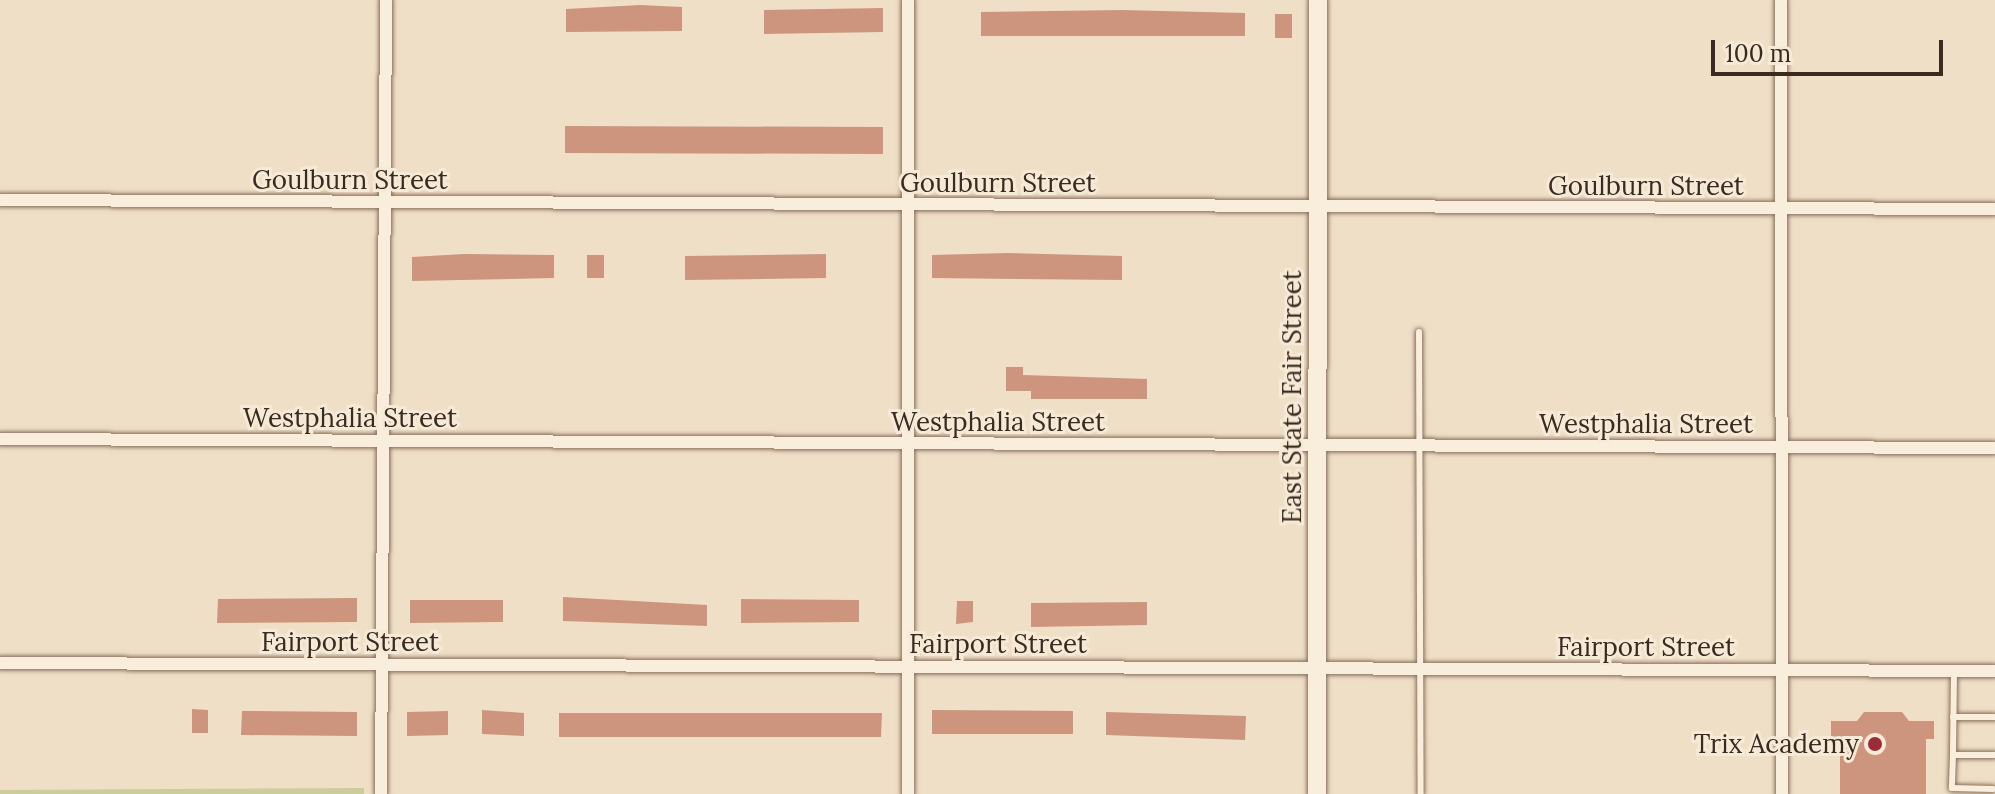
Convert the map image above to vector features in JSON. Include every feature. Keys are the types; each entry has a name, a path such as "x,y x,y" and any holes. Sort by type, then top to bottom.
{"street":[{"path":"381,794 386,0"},
{"path":"908,0 908,794"},
{"name":"East State Fair Street","path":"1317,794 1318,0"},
{"path":"1781,0 1784,447 1782,794"},
{"name":"Goulburn Street","path":"0,200 1995,209"},
{"name":"Westphalia Street","path":"0,439 1995,448"},
{"name":"Fairport Street","path":"0,663 1995,671"}],"lane":[{"path":"1419,332 1421,794"},
{"path":"1954,671 1952,788 1993,789"},
{"path":"1953,717 1995,717"},
{"path":"1953,755 1995,755"}],"green space":[{"path":"364,788 364,794 0,794 0,790"}],"building":[{"path":"640,5 682,7 682,31 566,32 566,9"},
{"path":"883,8 883,32 764,34 764,10"},
{"path":"1122,10 1245,13 1245,36 981,36 981,12"},
{"path":"1275,14 1292,14 1292,38 1275,38"},
{"path":"565,126 883,127 883,154 565,153"},
{"path":"826,254 826,278 685,280 685,256"},
{"path":"554,255 554,278 412,281 412,257"},
{"path":"587,255 604,255 604,278 587,278"},
{"path":"932,255 1122,256 1122,280 932,278"},
{"path":"1006,367 1023,367 1023,375 1147,379 1147,399 1031,399 1031,391 1006,391"},
{"path":"563,597 707,605 707,626 563,621"},
{"path":"357,598 357,622 217,623 218,599"},
{"path":"741,599 859,600 859,622 741,623"},
{"path":"410,600 503,600 503,622 410,623"},
{"path":"957,601 973,601 973,622 956,624"},
{"path":"1147,602 1147,625 1031,627 1031,603"},
{"path":"192,709 208,710 208,733 192,733"},
{"path":"482,710 524,713 524,736 482,734"},
{"path":"932,710 1073,711 1073,734 932,734"},
{"path":"242,711 357,712 357,736 241,735"},
{"path":"448,711 448,735 407,736 407,712"},
{"path":"1106,712 1246,716 1245,740 1106,735"},
{"path":"1864,712 1902,712 1909,721 1934,721 1934,739 1926,739 1926,794 1840,794 1840,738 1831,738 1831,721 1857,721"},
{"path":"559,713 882,713 881,737 559,737"}],"place":[{"name":"Trix Academy","path":"1875,744"}]}
